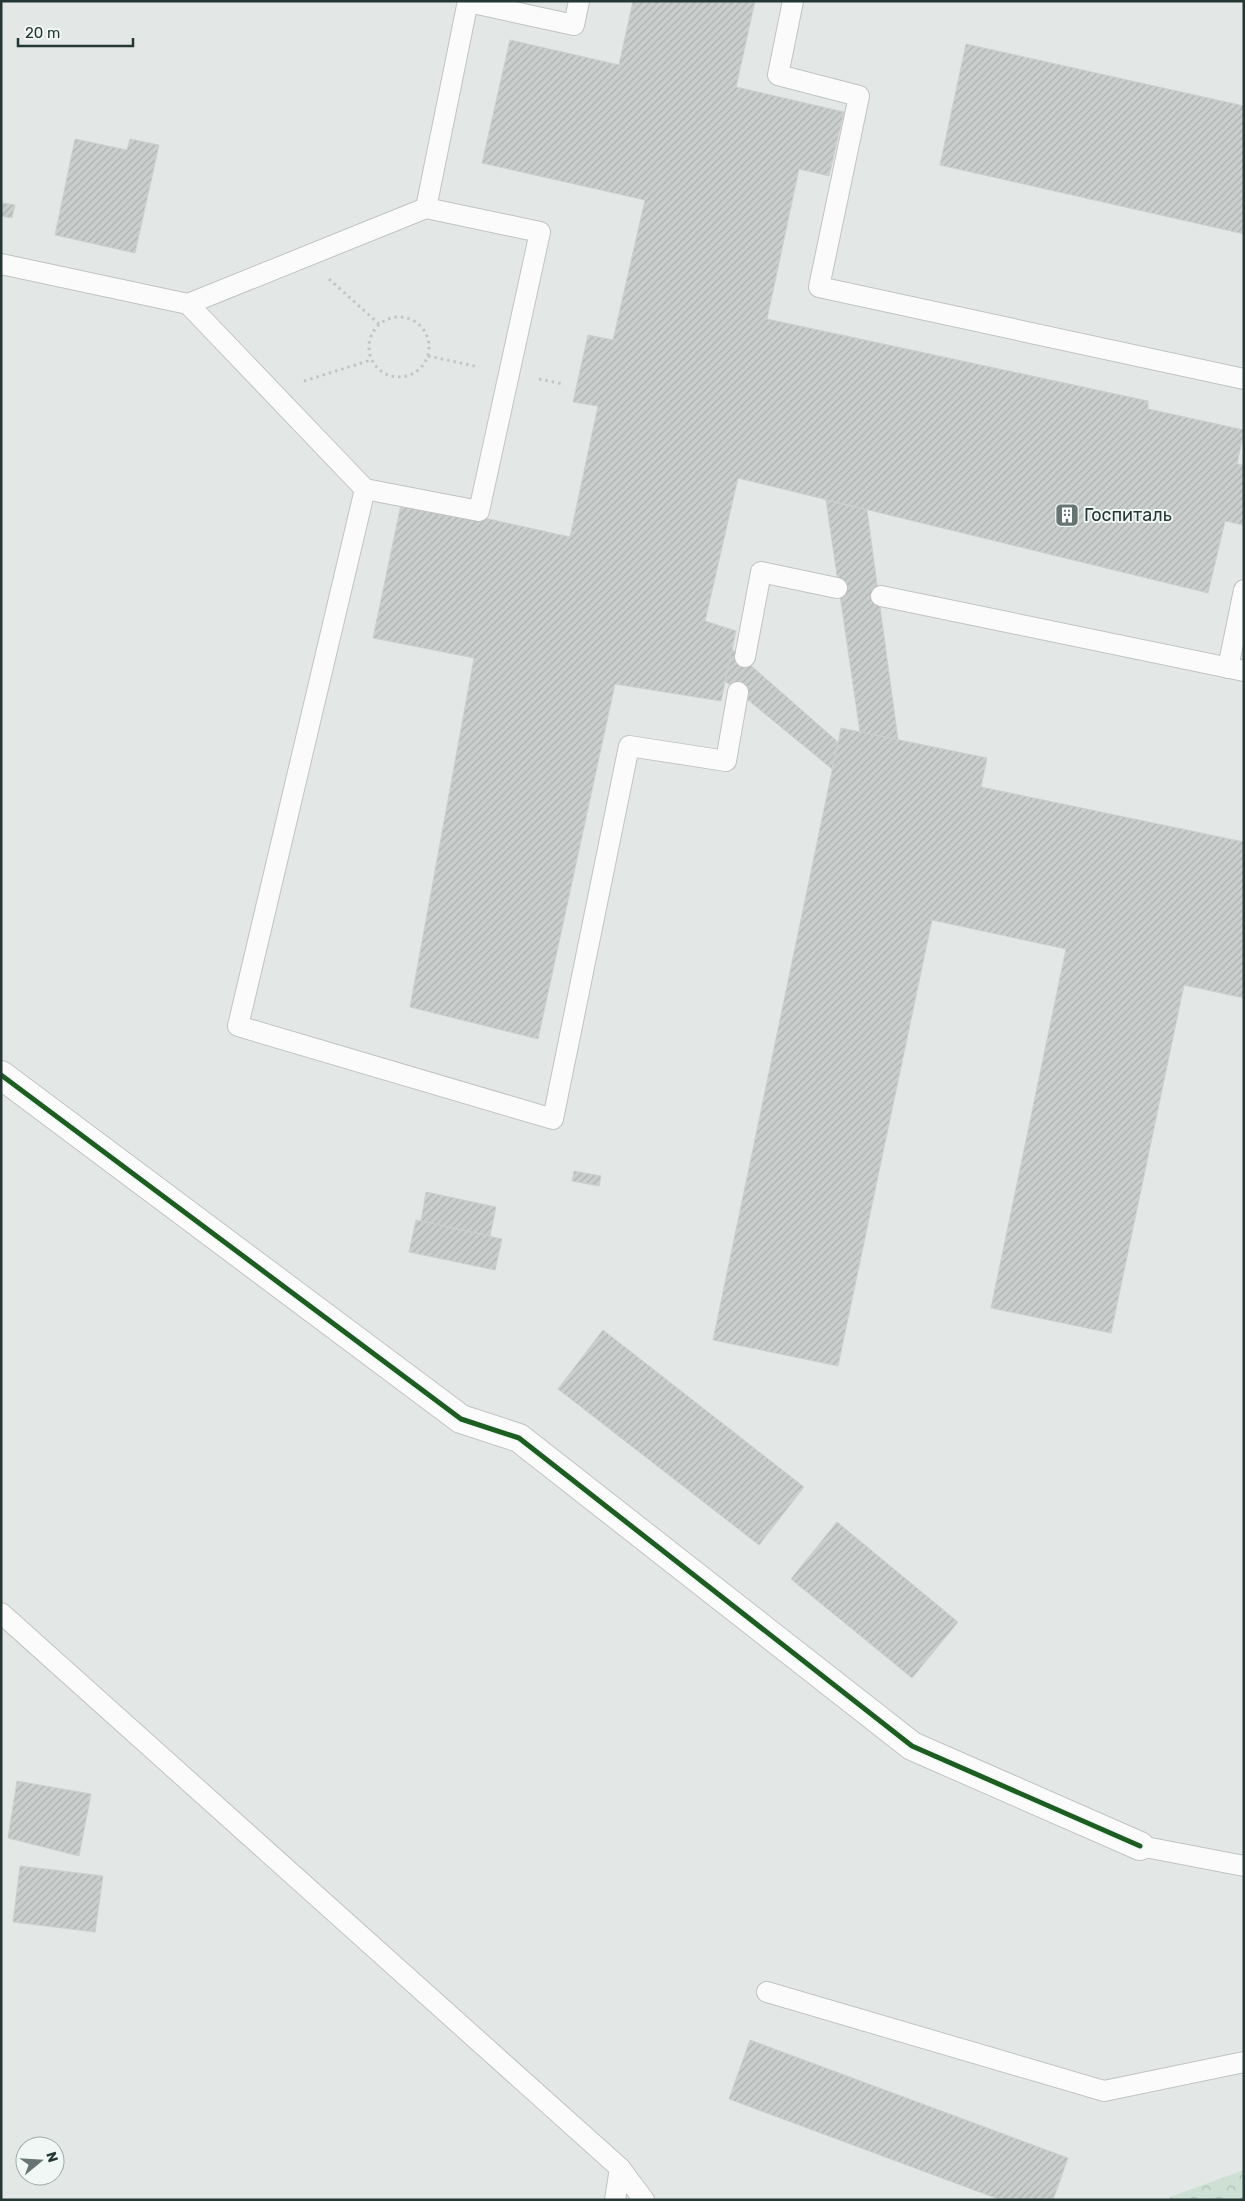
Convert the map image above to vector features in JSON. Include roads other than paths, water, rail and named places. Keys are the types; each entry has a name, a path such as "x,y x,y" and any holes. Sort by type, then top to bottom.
{"street":[{"path":"1,1075 461,1419 519,1438 912,1746 1140,1846"}],"lane":[{"path":"426,208 468,2 574,25 579,1"},
{"path":"793,1 778,75 859,96 819,287 1244,379"},
{"path":"1,264 188,304 365,489 479,511 540,232 426,208 188,304"},
{"path":"365,489 238,1026 553,1119 629,746 726,761 738,692"},
{"path":"745,657 761,572 837,588"},
{"path":"881,596 1236,669 1244,590"},
{"path":"1,1612 620,2168 644,2200"},
{"path":"1140,1846 1244,1866"},
{"path":"767,1992 1104,2091 1244,2062"},
{"path":"615,2200 620,2168"}],"place":[{"name":"Госпиталь","path":"1067,515"}]}
